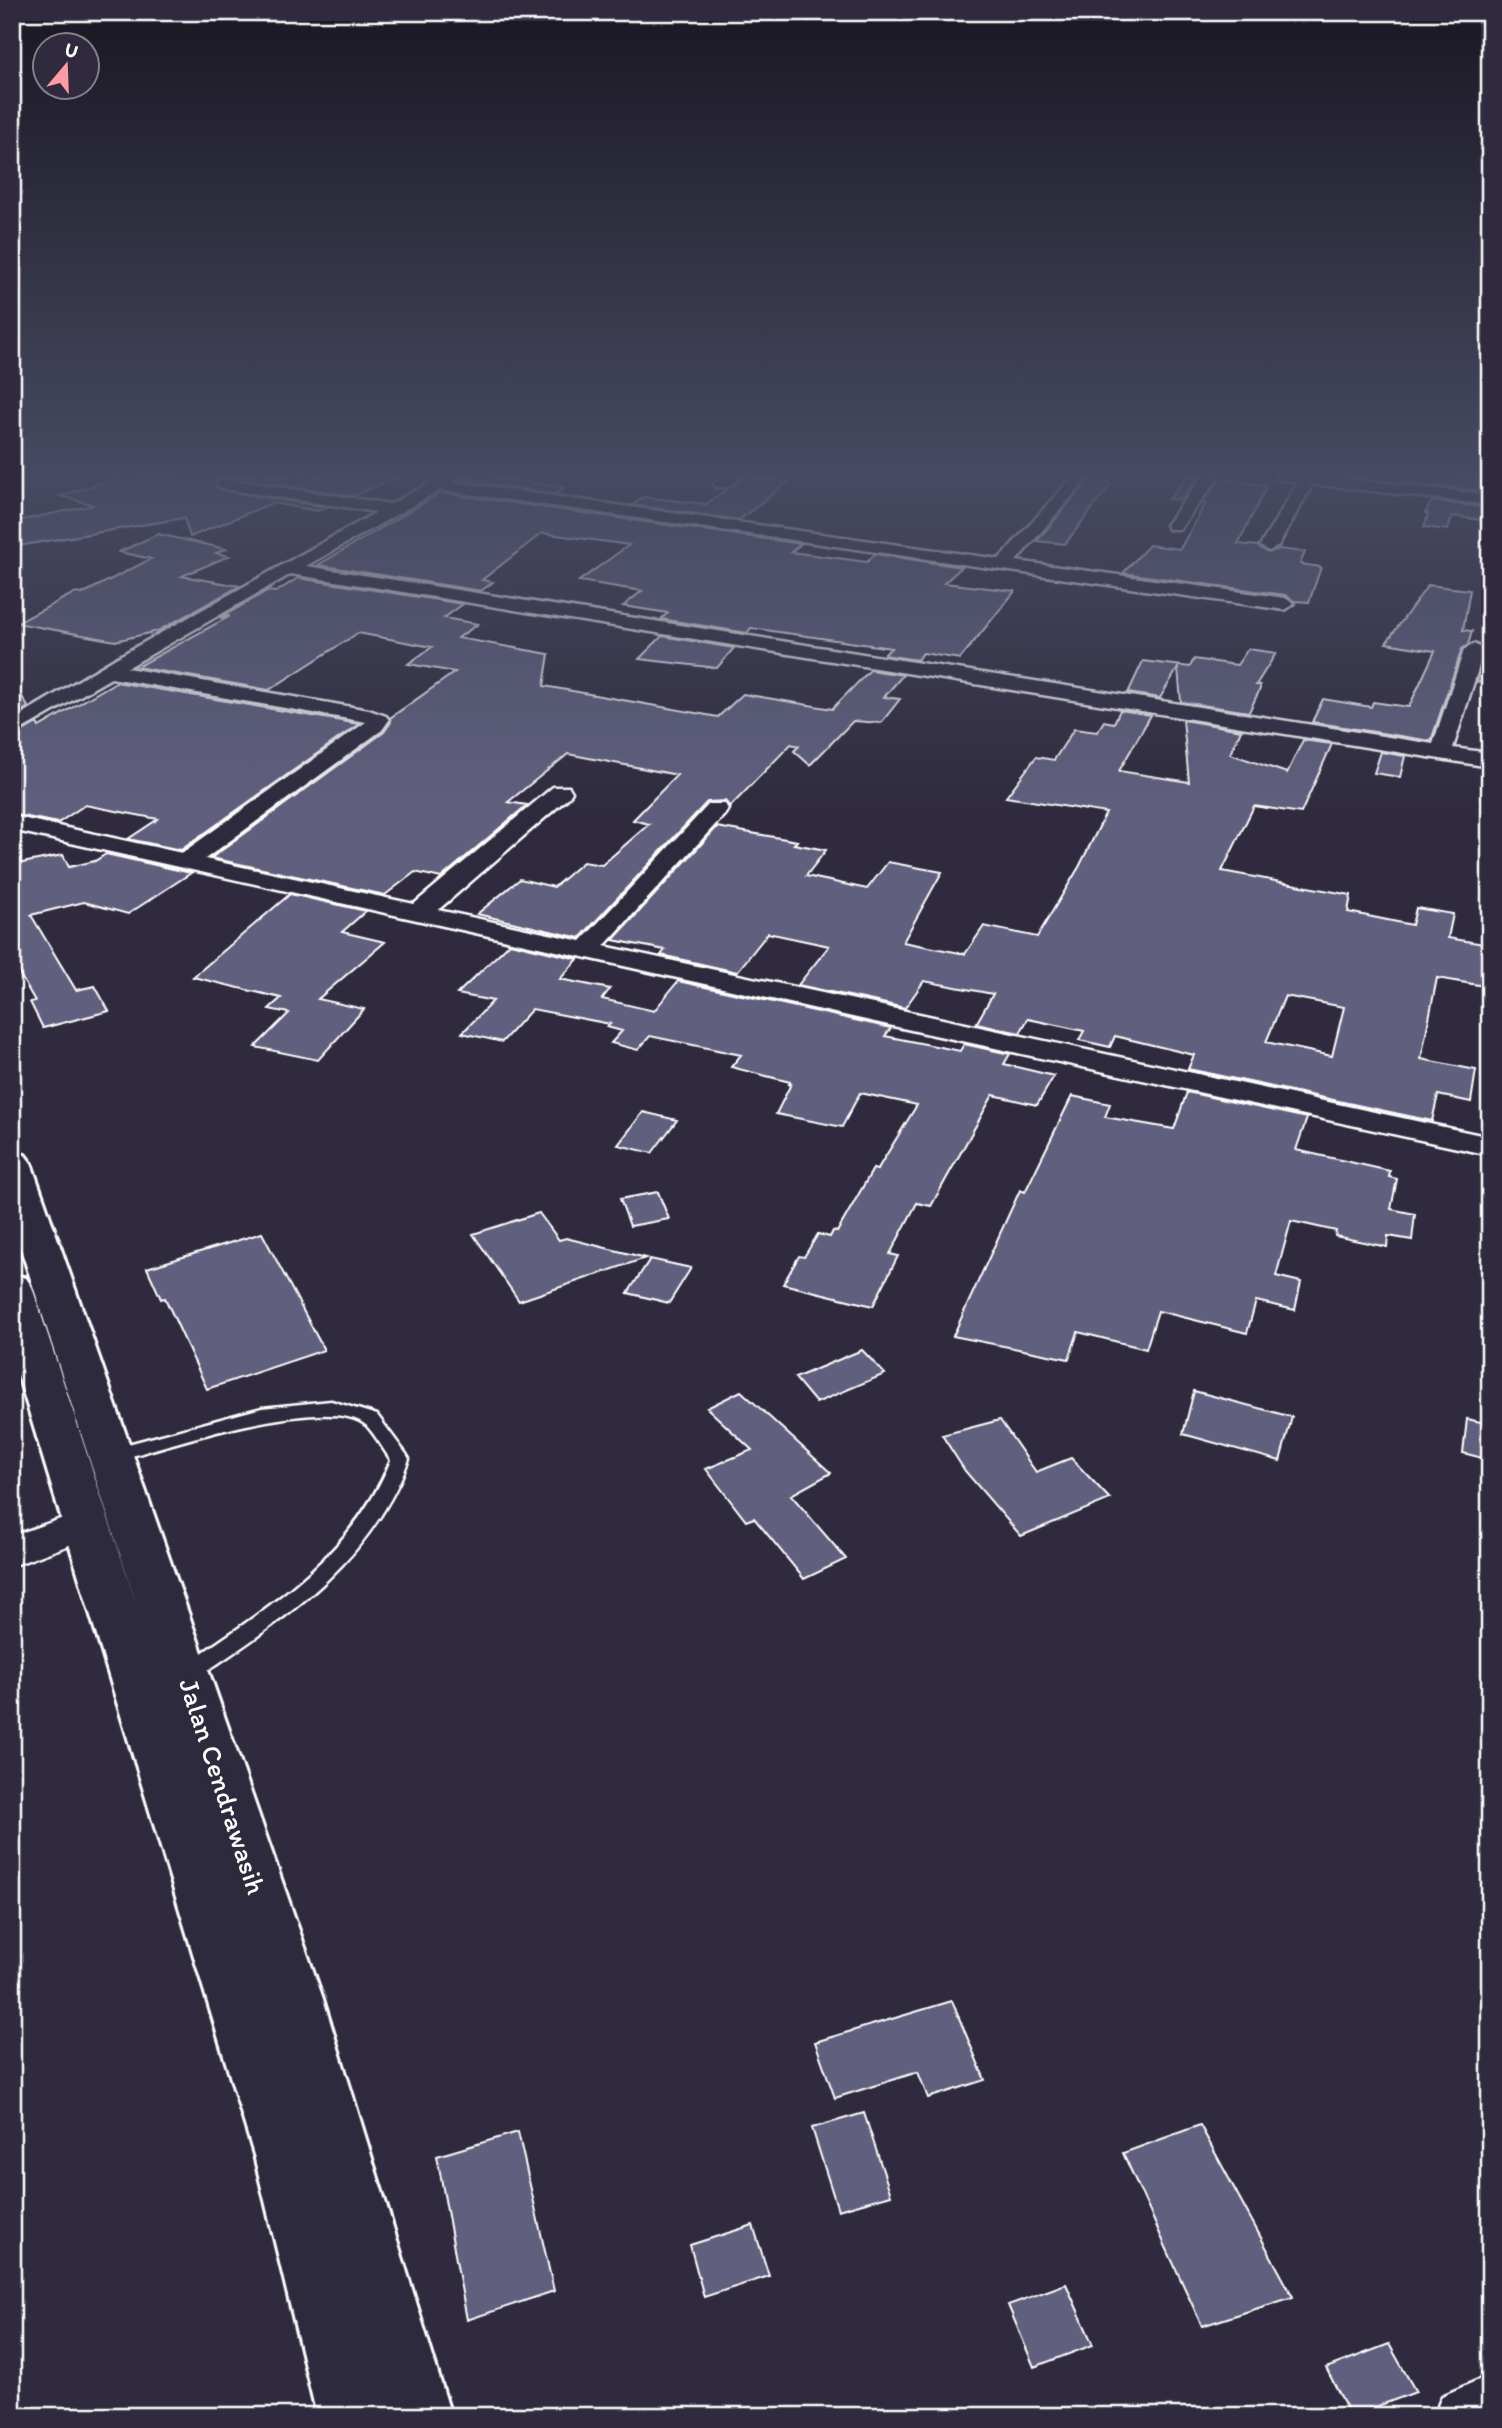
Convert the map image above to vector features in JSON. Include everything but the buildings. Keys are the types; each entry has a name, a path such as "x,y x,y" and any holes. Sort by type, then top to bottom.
{"main road":[{"name":"Jalan Cendrawasih","path":"15,1179 186,1675 335,2132 416,2416"},
{"name":"Jalan Cendrawasih","path":"12,1287 89,1523 286,2155 352,2416"}],"street":[{"path":"12,729 108,671 255,589"},
{"path":"419,589 1490,760"},
{"path":"1179,589 1285,604"},
{"path":"1441,752 1474,650"},
{"path":"108,671 369,716 379,720 375,726 188,860"},
{"path":"420,912 561,792"},
{"path":"587,950 717,809"},
{"path":"12,823 1490,1146"},
{"path":"12,1551 89,1523"},
{"path":"1462,2416 1490,2403"}],"lane":[{"path":"112,1455 262,1414 331,1407 371,1419 400,1459 394,1481 382,1503 338,1559 252,1630 186,1675"}]}
